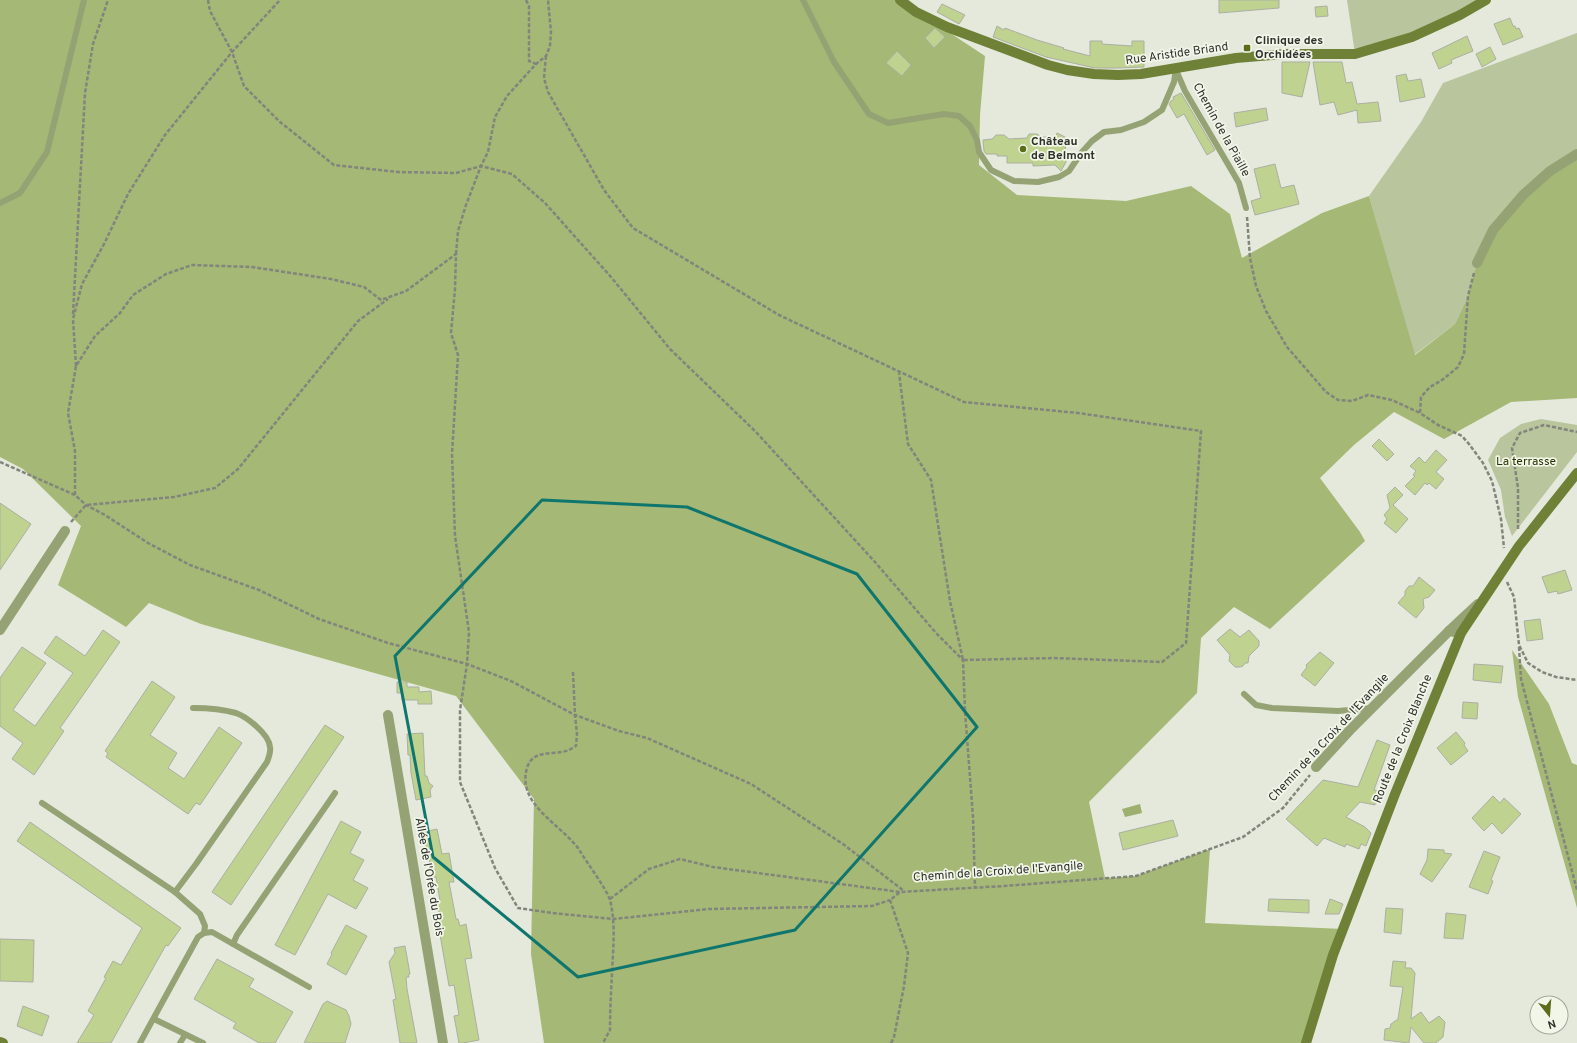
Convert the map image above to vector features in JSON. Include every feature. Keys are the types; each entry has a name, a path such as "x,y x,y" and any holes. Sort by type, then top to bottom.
{"main road":[{"name":"Rue Aristide Briand","path":"900,0 916,12 947,27 1003,49 1067,70 1094,74 1118,75 1141,74 1236,58 1285,54 1355,54 1412,37 1481,2"},
{"name":"Route de la Croix Blanche","path":"1306,1043 1333,955 1395,794 1461,632 1519,546 1577,473"}],"street":[{"path":"1477,263 1493,230 1523,195 1550,171 1577,154"},
{"path":"0,630 65,531"},
{"name":"Chemin de la Croix de l'Evangile","path":"1316,767 1448,631 1482,600"},
{"path":"1448,631 1461,632"},
{"name":"Allée de l'Orée du Bois","path":"388,715 443,1043"}],"lane":[{"path":"0,203 20,193 47,152 84,0"},
{"path":"803,0 834,62 869,114 888,123 944,114 959,116 970,126 977,140 979,152 991,170 1014,181 1038,182 1059,177 1069,171 1082,152 1092,141 1104,132 1121,130 1144,122 1162,110 1174,82 1176,68"},
{"name":"Chemin de la Piaille","path":"1176,68 1185,90 1239,183 1246,208"},
{"path":"1244,694 1256,705 1268,708 1338,711 1372,708"},
{"path":"175,892 205,852 270,756 268,740 250,721 237,714 214,708 193,708"},
{"path":"233,944 237,935 335,793"},
{"path":"42,803 175,892 200,914 205,926 204,933"},
{"path":"140,1043 198,936 204,933 212,932 309,987"},
{"path":"154,1019 204,1043"},
{"path":"180,1043 185,1035"}],"path":[{"path":"75,495 75,451 68,413 76,366 73,320 85,92 93,44 108,0"},
{"path":"208,0 210,11 232,52 244,86 280,122 334,166 398,172 456,173 481,166 512,174 545,203 611,277 670,348 756,432 846,530 936,633 963,660 1054,658 1162,662 1186,643 1201,432 1078,413 964,402 899,373 779,315 633,228 604,190 548,92 544,78 546,56 550,46 551,32 548,0"},
{"path":"73,320 82,284 104,244 128,194 165,135 232,52 280,0"},
{"path":"526,0 529,6 529,60 536,64"},
{"path":"546,56 536,64 507,96 495,117 488,152 466,205 458,231 451,332 458,355 454,395 453,469 455,536 470,632 460,710 460,782 495,868 518,908 552,913 613,918 709,909 872,906 890,900 900,892"},
{"path":"1246,208 1250,258 1256,286 1266,311 1286,347 1326,392 1338,400 1352,400 1368,395 1392,400 1420,413 1438,425 1462,436 1483,463 1492,481 1501,519 1505,551"},
{"path":"76,366 95,336 120,313 133,295 166,274 192,265 252,267 331,279 364,287 381,300 406,291 456,254"},
{"path":"1420,413 1421,397 1430,387 1442,380 1458,367 1464,354 1468,296 1477,263"},
{"path":"65,531 86,505 174,497 215,488 238,469 358,321 391,296"},
{"path":"899,373 908,444 931,480 950,600 963,660 965,711 974,817 975,887"},
{"path":"1519,546 1518,488 1512,448 1520,433 1544,424 1577,432"},
{"name":"Chemin de la Croix de l'Evangile","path":"0,462 75,495 86,505 105,515 148,543 190,565 259,590 319,619 388,643 467,664 511,681 575,715 619,731 647,738 751,784 843,844 904,891 1004,886 1136,876 1243,837 1283,808 1316,767"},
{"path":"1502,571 1514,596 1521,680 1577,890"},
{"path":"1519,645 1528,663 1542,672 1556,677 1577,680"},
{"path":"574,672 577,734 576,746 568,750 540,754 532,759 525,776 526,785 538,810 565,833 578,848 610,900 614,932 610,1030 603,1043"},
{"path":"610,900 649,869 680,859 713,866 900,892 904,891"},
{"path":"890,900 908,953 904,986 894,1037 891,1043"}],"highlighted area":[{"path":"542,500 687,507 857,574 977,727 795,930 578,977 433,857 395,656"}],"green space":[{"path":"1347,0 1478,0 1443,23 1355,54"},
{"path":"1577,33 1577,154 1468,296 1455,324 1414,355 1369,196 1421,122 1443,83"},
{"name":"La terrasse","path":"1541,419 1577,425 1577,452 1512,536 1505,517 1501,490 1488,460 1500,438 1521,424"}],"shaded area":[{"path":"0,0 900,0 985,56 980,115 979,165 1017,195 1126,201 1191,186 1230,214 1242,258 1322,213 1369,196 1415,355 1455,324 1468,296 1477,263 1493,230 1523,195 1577,154 1577,398 1511,402 1444,439 1394,412 1354,445 1320,478 1365,541 1270,629 1234,607 1201,638 1197,693 1089,802 1105,878 1136,876 1210,849 1205,923 1343,929 1306,1043 544,1043 531,954 534,799 456,696 201,624 149,603 126,627 58,585 81,526 23,469 0,457"},
{"path":"1512,650 1549,704 1572,763 1577,765 1577,908 1518,697"},
{"path":"1140,804 1142,813 1125,817 1122,809"}],"building":[{"path":"1219,0 1279,0 1279,8 1219,13"},
{"path":"942,4 965,15 959,24 937,12"},
{"path":"1327,6 1328,16 1316,17 1315,7"},
{"path":"1510,18 1513,26 1515,26 1516,29 1519,28 1523,37 1503,45 1494,24"},
{"path":"997,26 1004,30 1005,28 1064,48 1063,49 1090,56 1090,41 1102,41 1102,44 1132,46 1132,41 1144,41 1144,67 1095,68 1046,57 993,37"},
{"path":"935,28 945,37 934,48 925,38"},
{"path":"1467,36 1473,51 1451,60 1452,63 1439,69 1432,53"},
{"path":"1490,47 1496,59 1482,67 1476,54"},
{"path":"897,51 911,65 902,76 886,63"},
{"path":"1282,62 1310,62 1302,97 1282,93"},
{"path":"1313,62 1342,62 1346,83 1352,82 1357,104 1378,102 1381,121 1358,123 1357,110 1338,115 1334,102 1320,105"},
{"path":"1406,74 1408,81 1421,79 1425,97 1400,102 1396,76"},
{"path":"1181,93 1215,150 1207,155 1184,114 1177,118 1169,104 1174,99 1173,97"},
{"path":"1266,108 1268,120 1236,127 1234,113"},
{"name":"Château de Belmont","path":"1057,133 1065,137 1066,162 1061,171 1055,165 1033,166 1033,163 1007,163 1007,156 986,154 984,151 983,140 992,139 996,135 1004,135 1009,139 1027,138 1029,134 1037,134 1042,137 1055,137"},
{"path":"1275,164 1281,188 1294,185 1299,204 1255,215 1251,201 1261,198 1254,169"},
{"path":"1379,439 1394,454 1387,461 1372,446"},
{"path":"1436,450 1447,460 1436,472 1444,479 1436,489 1429,483 1427,485 1425,483 1415,495 1405,486 1415,476 1413,475 1416,471 1410,466 1419,457 1425,463"},
{"path":"1395,487 1403,495 1393,505 1408,519 1396,533 1384,523 1387,519 1384,515 1390,508 1387,495"},
{"path":"0,503 31,524 0,570"},
{"path":"1565,570 1572,590 1558,594 1557,591 1548,593 1542,577"},
{"path":"1419,577 1435,590 1429,597 1423,599 1424,608 1416,618 1398,603 1405,595 1405,591 1409,586 1413,586"},
{"path":"1540,619 1543,639 1527,641 1524,621"},
{"path":"1230,629 1240,637 1249,630 1259,641 1259,646 1249,656 1248,663 1245,663 1240,667 1235,667 1229,661 1230,655 1217,640"},
{"path":"103,630 120,642 60,728 64,731 34,775 12,759 23,743 0,726 0,678 22,647 46,663 13,710 35,726 73,673 44,653 56,636 85,656"},
{"path":"1320,652 1334,663 1315,686 1301,675 1307,667 1306,665"},
{"path":"1474,664 1503,666 1501,683 1473,680"},
{"path":"152,681 175,697 150,735 177,753 168,768 184,779 219,727 242,743 200,805 196,803 188,814 106,757 108,753 105,751"},
{"path":"397,682 407,682 407,687 419,687 419,692 431,691 432,704 418,704 418,700 402,700 402,693 397,693"},
{"path":"1463,702 1478,703 1477,719 1462,718"},
{"path":"325,725 344,737 231,905 212,892"},
{"path":"1456,732 1465,743 1464,745 1468,751 1451,765 1437,748"},
{"path":"423,733 425,776 427,776 429,783 433,786 430,790 431,797 416,800 411,773 410,755 408,755 407,734"},
{"path":"1377,740 1390,745 1374,790 1380,791 1377,803 1375,803 1375,805 1360,802 1346,817 1365,827 1371,833 1366,846 1361,844 1359,849 1346,844 1345,847 1324,838 1317,846 1286,819 1323,780 1358,787"},
{"path":"1493,796 1500,803 1504,798 1521,814 1502,834 1492,823 1484,831 1472,818"},
{"path":"1173,820 1178,836 1123,850 1119,833"},
{"path":"341,821 361,832 350,853 364,860 353,880 368,888 356,909 328,894 295,955 275,945"},
{"path":"30,822 181,928 168,946 166,945 111,1043 77,1043 94,1015 88,1011 106,978 104,977 113,961 121,965 142,928 17,841"},
{"path":"437,829 442,854 449,853 454,882 449,882 456,919 458,919 460,926 466,924 472,958 465,959 479,1040 463,1043 459,1043 454,1016 459,1015 454,985 449,986 439,929 442,929 437,901 440,901 436,877 433,878 423,832"},
{"path":"1428,849 1444,850 1444,853 1452,854 1432,882 1420,874 1427,860"},
{"path":"1484,851 1500,857 1491,880 1493,881 1488,894 1469,887"},
{"path":"1269,899 1309,900 1309,913 1268,911"},
{"path":"1330,899 1343,904 1339,914 1325,914"},
{"path":"1386,908 1403,909 1401,934 1384,932"},
{"path":"1446,913 1466,915 1463,939 1444,938"},
{"path":"346,925 367,936 346,975 327,964 332,954 331,953"},
{"path":"0,939 34,940 33,982 0,981"},
{"path":"405,946 410,974 408,975 409,977 406,977 407,989 417,1043 400,1043 393,1000 396,999 389,962 395,953 394,948"},
{"path":"217,959 254,979 249,987 293,1012 275,1043 259,1043 233,1028 236,1023 194,999"},
{"path":"1393,961 1406,962 1405,968 1411,968 1415,973 1411,1019 1421,1012 1429,1023 1439,1016 1445,1022 1443,1037 1436,1043 1424,1043 1411,1027 1409,1043 1384,1040 1385,1029 1390,1028 1391,1024 1398,1019 1403,987 1390,986"},
{"path":"327,1001 346,1010 349,1016 351,1024 345,1043 304,1043 323,1004"},
{"path":"23,1006 49,1016 42,1036 17,1026"}],"place":[{"name":"Clinique des Orchidées","path":"1247,48"},
{"name":"Château de Belmont","path":"1023,149"}]}
